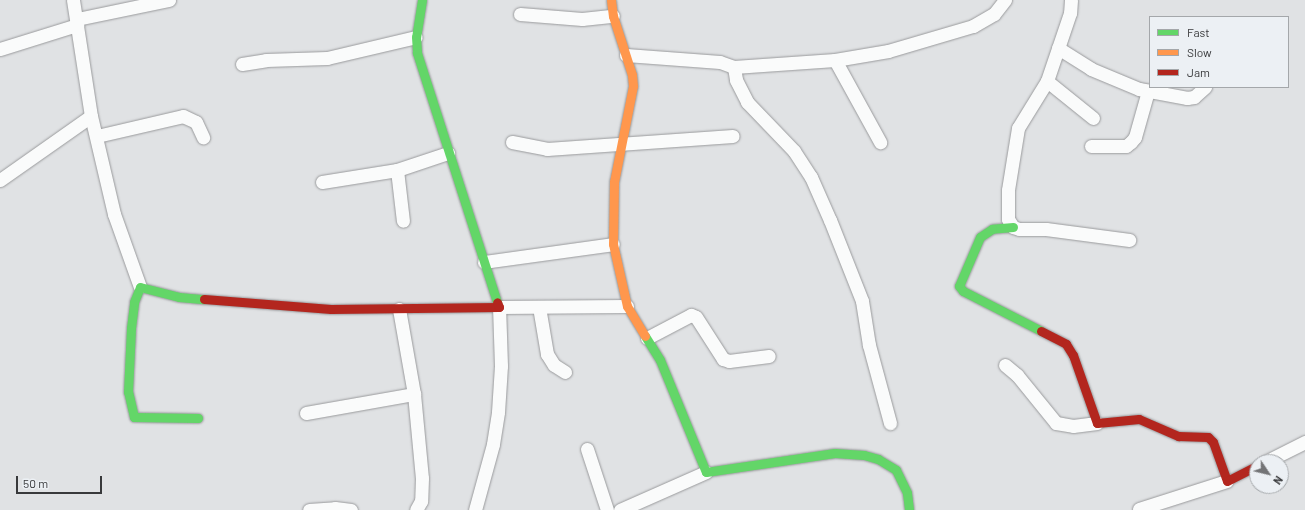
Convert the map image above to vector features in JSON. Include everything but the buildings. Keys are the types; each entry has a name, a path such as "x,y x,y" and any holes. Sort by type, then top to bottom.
{"street":[{"path":"73,0 91,116 97,136 114,214 140,286 134,302 131,336 128,392 132,414 134,417 198,418"},
{"path":"0,49 77,22 169,0"},
{"path":"422,0 416,37 417,53 448,153 499,307 501,366 498,412 493,444 474,510"},
{"path":"611,0 633,86 620,143 614,182 613,244 627,306 660,360 706,472"},
{"path":"626,55 720,62 734,67 835,60 888,51 973,26 994,14 1005,0"},
{"path":"1013,227 1007,211 1008,190 1018,128 1047,81 1070,12 1071,0"},
{"path":"520,14 582,19 614,16"},
{"path":"242,64 266,60 327,58 416,37"},
{"path":"1058,48 1091,69 1148,91 1187,98 1194,97 1205,88"},
{"path":"835,60 880,142"},
{"path":"734,67 736,80 747,102 794,151 811,177 830,220 862,301 869,344 890,423"},
{"path":"1047,81 1093,118"},
{"path":"1091,146 1126,146 1131,142 1136,137 1148,91"},
{"path":"0,180 91,116"},
{"path":"97,136 183,116 196,122 203,138"},
{"path":"512,142 547,149 733,136"},
{"path":"322,182 397,170 448,153"},
{"path":"397,170 403,221"},
{"path":"1097,423 1073,355 1066,344 963,291 959,286 960,278 980,237 992,229 1013,227 1129,240"},
{"path":"484,262 613,244"},
{"path":"140,286 179,297 218,302 331,310 627,306"},
{"path":"539,307 548,354 554,365 565,372"},
{"path":"399,308 414,394 422,478 420,501 416,510"},
{"path":"647,338 690,315 696,317 723,359 728,361 769,356"},
{"path":"1005,365 1017,375 1056,423 1073,426 1139,419 1178,436 1208,437 1213,442 1227,481"},
{"path":"306,413 414,394"},
{"path":"1281,454 1305,442"},
{"path":"587,449 607,510"},
{"path":"620,510 706,472 835,453 864,455 878,459 896,470 907,493 909,510"},
{"path":"1139,509 1227,481 1249,470"},
{"path":"309,510 335,508 351,510"}],"traffic: fast":[{"path":"422,0 416,37 417,53 497,302"},
{"path":"1013,227 992,229 980,237 959,286 963,291 1041,331"},
{"path":"198,418 134,417 128,392 131,328 134,302 140,287 179,297 204,299"},
{"path":"645,336 660,360 706,472 835,453 864,455 878,459 896,470 907,493 909,510"}],"traffic: slow":[{"path":"611,0 613,16 632,75 633,86 614,182 613,244 627,306 645,336"}],"traffic: jam":[{"path":"204,299 331,309 499,307 497,302"},
{"path":"1041,331 1066,344 1073,355 1097,423 1139,419 1178,436 1208,437 1213,442 1227,481 1249,470"}]}
